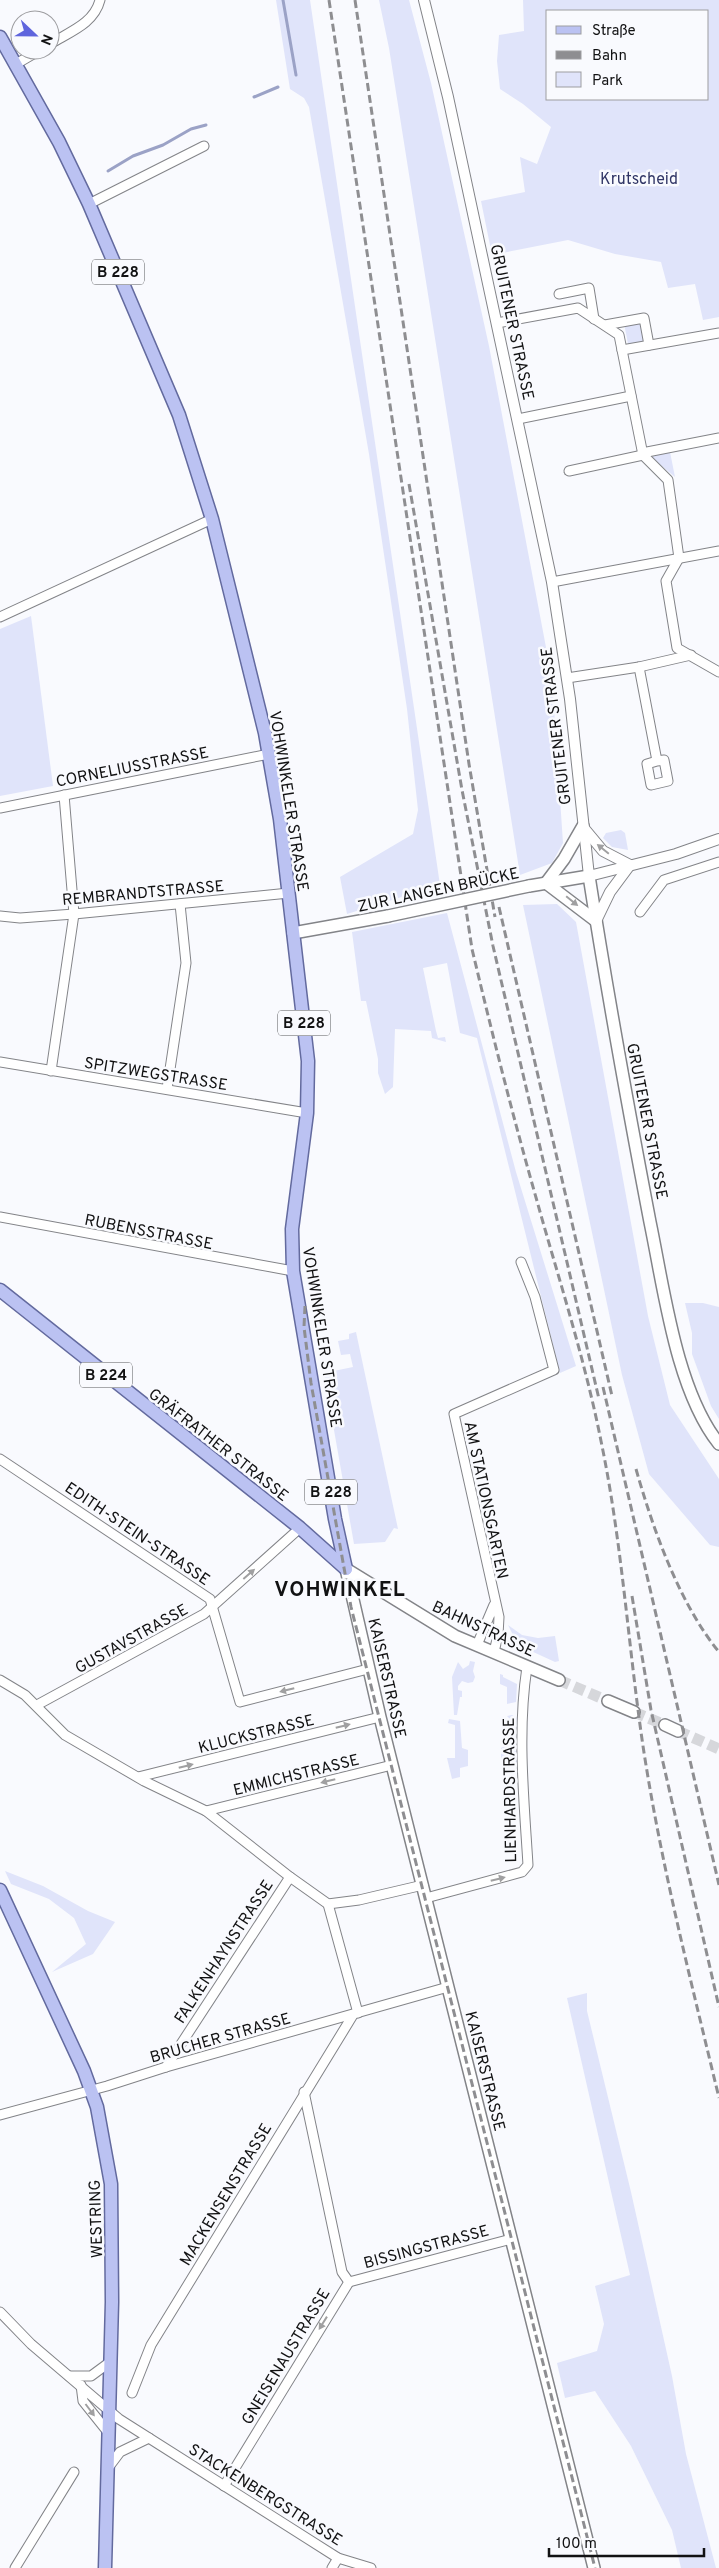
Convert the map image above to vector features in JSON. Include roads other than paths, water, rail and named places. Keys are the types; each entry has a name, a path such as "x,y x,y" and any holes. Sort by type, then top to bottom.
{"main road":[{"name":"VOHWINKELER STRASSE","path":"0,37 59,142 89,204 179,415 212,519 269,754 289,893 308,1062 307,1113 292,1229 293,1271 347,1575"},
{"path":"583,826 569,852 546,883 596,921"},
{"name":"ZUR LANGEN BRÜCKE","path":"293,932 348,925 529,886 589,876"},
{"name":"GRUITENER STRASSE","path":"589,876 627,1103 666,1301 682,1366 696,1405 719,1444"},
{"name":"GRÄFRATHER STRASSE","path":"0,1290 300,1528 347,1575"},
{"name":"BAHNSTRASSE","path":"347,1575 430,1622 477,1645 559,1680"},
{"name":"KAISERSTRASSE","path":"347,1575 368,1669 594,2568"},
{"path":"608,1701 634,1712"},
{"path":"665,1725 678,1731"},
{"name":"WESTRING","path":"0,1890 76,2050 92,2090 103,2137 113,2204 105,2568"}],"street":[{"path":"60,38 89,21 98,11 100,0"},
{"name":"GRUITENER STRASSE","path":"424,0 434,34 552,582 567,678 589,876"},
{"path":"16,64 23,60"},
{"path":"89,204 204,146"},
{"path":"560,294 589,288 594,318"},
{"path":"497,323 578,308 620,335 642,454 668,480 679,558 666,581 677,648 719,672"},
{"path":"604,325 644,318 649,345"},
{"path":"622,350 719,333"},
{"path":"518,419 631,396"},
{"path":"569,471 719,438"},
{"path":"0,617 212,519"},
{"path":"552,582 719,552"},
{"path":"567,678 639,667 691,655"},
{"path":"639,667 657,761"},
{"name":"CORNELIUSSTRASSE","path":"0,808 269,754"},
{"path":"51,1071 74,914 64,795"},
{"path":"583,826 604,851 630,866"},
{"path":"589,876 700,847 719,839"},
{"path":"640,912 664,880 719,862"},
{"path":"596,921 610,892 630,866"},
{"name":"REMBRANDTSTRASSE","path":"0,916 20,918 74,914 289,893"},
{"path":"167,1089 186,963 180,904"},
{"name":"SPITZWEGSTRASSE","path":"0,1062 307,1113"},
{"name":"RUBENSSTRASSE","path":"0,1218 293,1271"},
{"name":"AM STATIONSGARTEN","path":"494,1652 499,1627 454,1414 554,1370 534,1297 522,1262"},
{"name":"EDITH-STEIN-STRASSE","path":"0,1459 210,1599 240,1702 368,1669"},
{"name":"GUSTAVSTRASSE","path":"37,1705 157,1642 204,1614 300,1528"},
{"name":"AM STATIONSGARTEN","path":"477,1645 494,1605"},
{"name":"LIENHARDSTRASSE","path":"426,1898 526,1870 528,1865 523,1774 523,1710 526,1666"},
{"path":"0,1680 25,1695 37,1705 65,1735 138,1777 206,1811 290,1877 328,1904 356,2014"},
{"name":"KLUCKSTRASSE","path":"138,1777 380,1717"},
{"name":"EMMICHSTRASSE","path":"206,1811 392,1765"},
{"name":"FALKENHAYNSTRASSE","path":"166,2067 290,1877"},
{"path":"328,1904 358,1900 423,1885"},
{"name":"BRUCHER STRASSE","path":"0,2115 448,1987"},
{"name":"MACKENSENSTRASSE","path":"132,2393 151,2345 304,2092 356,2014"},
{"name":"GNEISENAUSTRASSE","path":"224,2486 349,2282 342,2272 304,2092"},
{"name":"BISSINGSTRASSE","path":"349,2282 511,2239"},
{"name":"STACKENBERGSTRASSE","path":"0,2312 31,2344 81,2385 108,2411 339,2558 371,2568"},
{"path":"69,2376 91,2376 110,2362"},
{"path":"81,2385 83,2401 108,2431"},
{"path":"107,2469 120,2452 149,2438"},
{"path":"15,2568 74,2472"},
{"path":"332,2568 339,2558"},
{"path":"339,2558 342,2568"}],"waterway":[{"path":"283,0 296,75"},
{"path":"254,97 278,87"},
{"path":"108,171 133,156 163,145 191,129 206,125"}],"tunnel":[{"path":"559,1680 608,1701"},
{"path":"634,1712 665,1725"},
{"path":"678,1731 719,1749"}],"railway":[{"path":"329,0 472,949 528,1170 580,1350 595,1411 614,1517 650,1790 677,1923 719,2098"},
{"path":"355,0 469,764 495,917"},
{"path":"409,484 462,790 493,946 599,1399"},
{"path":"499,907 612,1396"},
{"path":"305,1306 304,1327 311,1383 351,1607 595,2568"},
{"path":"603,1387 719,1885"},
{"path":"636,1469 669,1565 692,1611 719,1652"},
{"path":"632,1596 651,1710 719,2007"}],"district":[{"name":"VOHWINKEL","path":"340,1589"}],"park label":[{"name":"Krutscheid","path":"639,178"}]}
